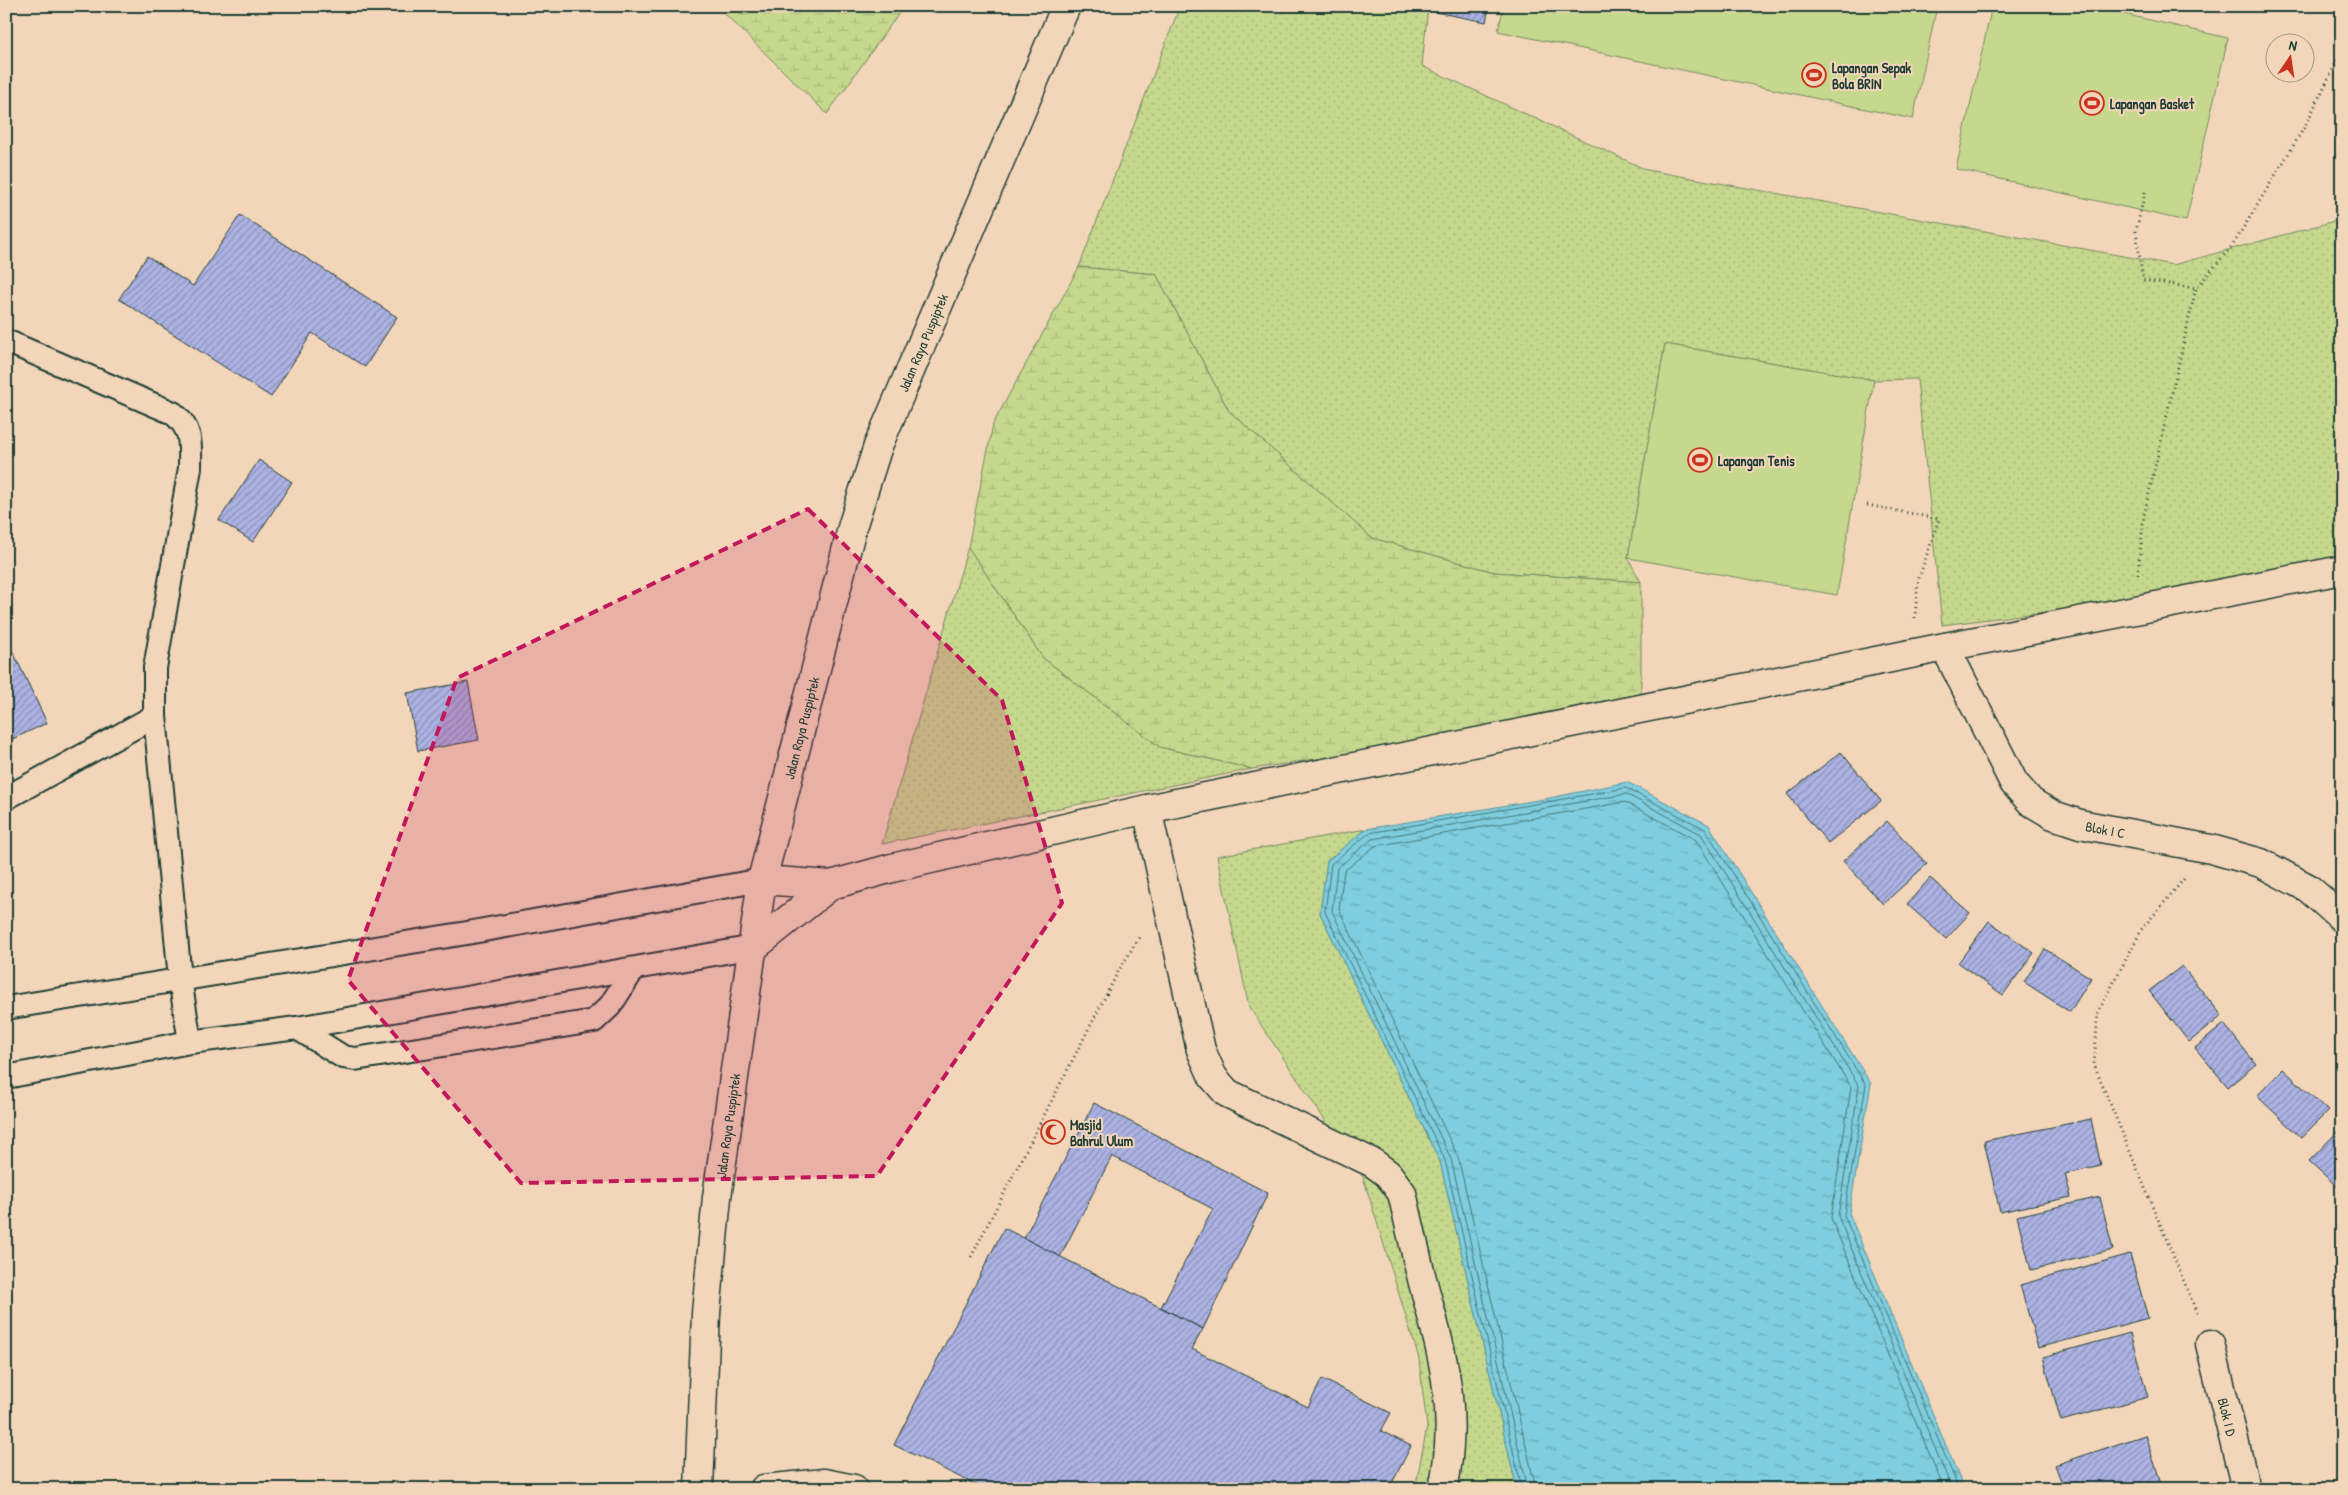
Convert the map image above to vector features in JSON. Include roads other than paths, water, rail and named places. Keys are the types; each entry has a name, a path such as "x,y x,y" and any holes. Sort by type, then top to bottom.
{"street":[{"name":"Jalan Raya Puspiptek","path":"699,1489 706,1312 717,1197 762,880 852,524 878,446 1066,6"},
{"path":"762,880 831,885 892,868 1147,809 1945,647 2342,570"},
{"name":"Blok I C","path":"1945,647 2014,783 2031,802 2052,814 2080,824 2211,849 2261,863 2308,888 2342,918"},
{"path":"1147,809 1201,1050 1213,1077 1227,1093 1253,1107 1373,1163 1388,1174 1402,1193 1446,1369 1451,1415 1447,1472 1443,1489"},
{"path":"754,947 831,885"},
{"name":"Blok I D","path":"2210,1344 2246,1489"},
{"path":"764,1489 824,1483 854,1489"}],"lane":[{"path":"6,341 173,413 187,428 190,441 190,468 155,668 155,716 180,979 190,1042"},
{"path":"6,798 155,716"},
{"path":"6,1008 467,933 762,880"},
{"path":"6,1076 190,1042 297,1028 633,970 754,947"},
{"path":"297,1028 342,1057 355,1059 594,1021 610,1006 633,970"}],"water":[{"path":"1627,782 1709,825 1871,1084 1849,1213 1964,1489 1517,1489 1440,1162 1320,913 1327,861 1366,829 1550,798"}],"place":[{"name":"Lapangan Sepak Bola BRIN","path":"1814,75"},
{"name":"Lapangan Basket","path":"2092,103"},
{"name":"Lapangan Tenis","path":"1700,460"},
{"name":"Masjid Bahrul Ulum","path":"1053,1132"}]}
